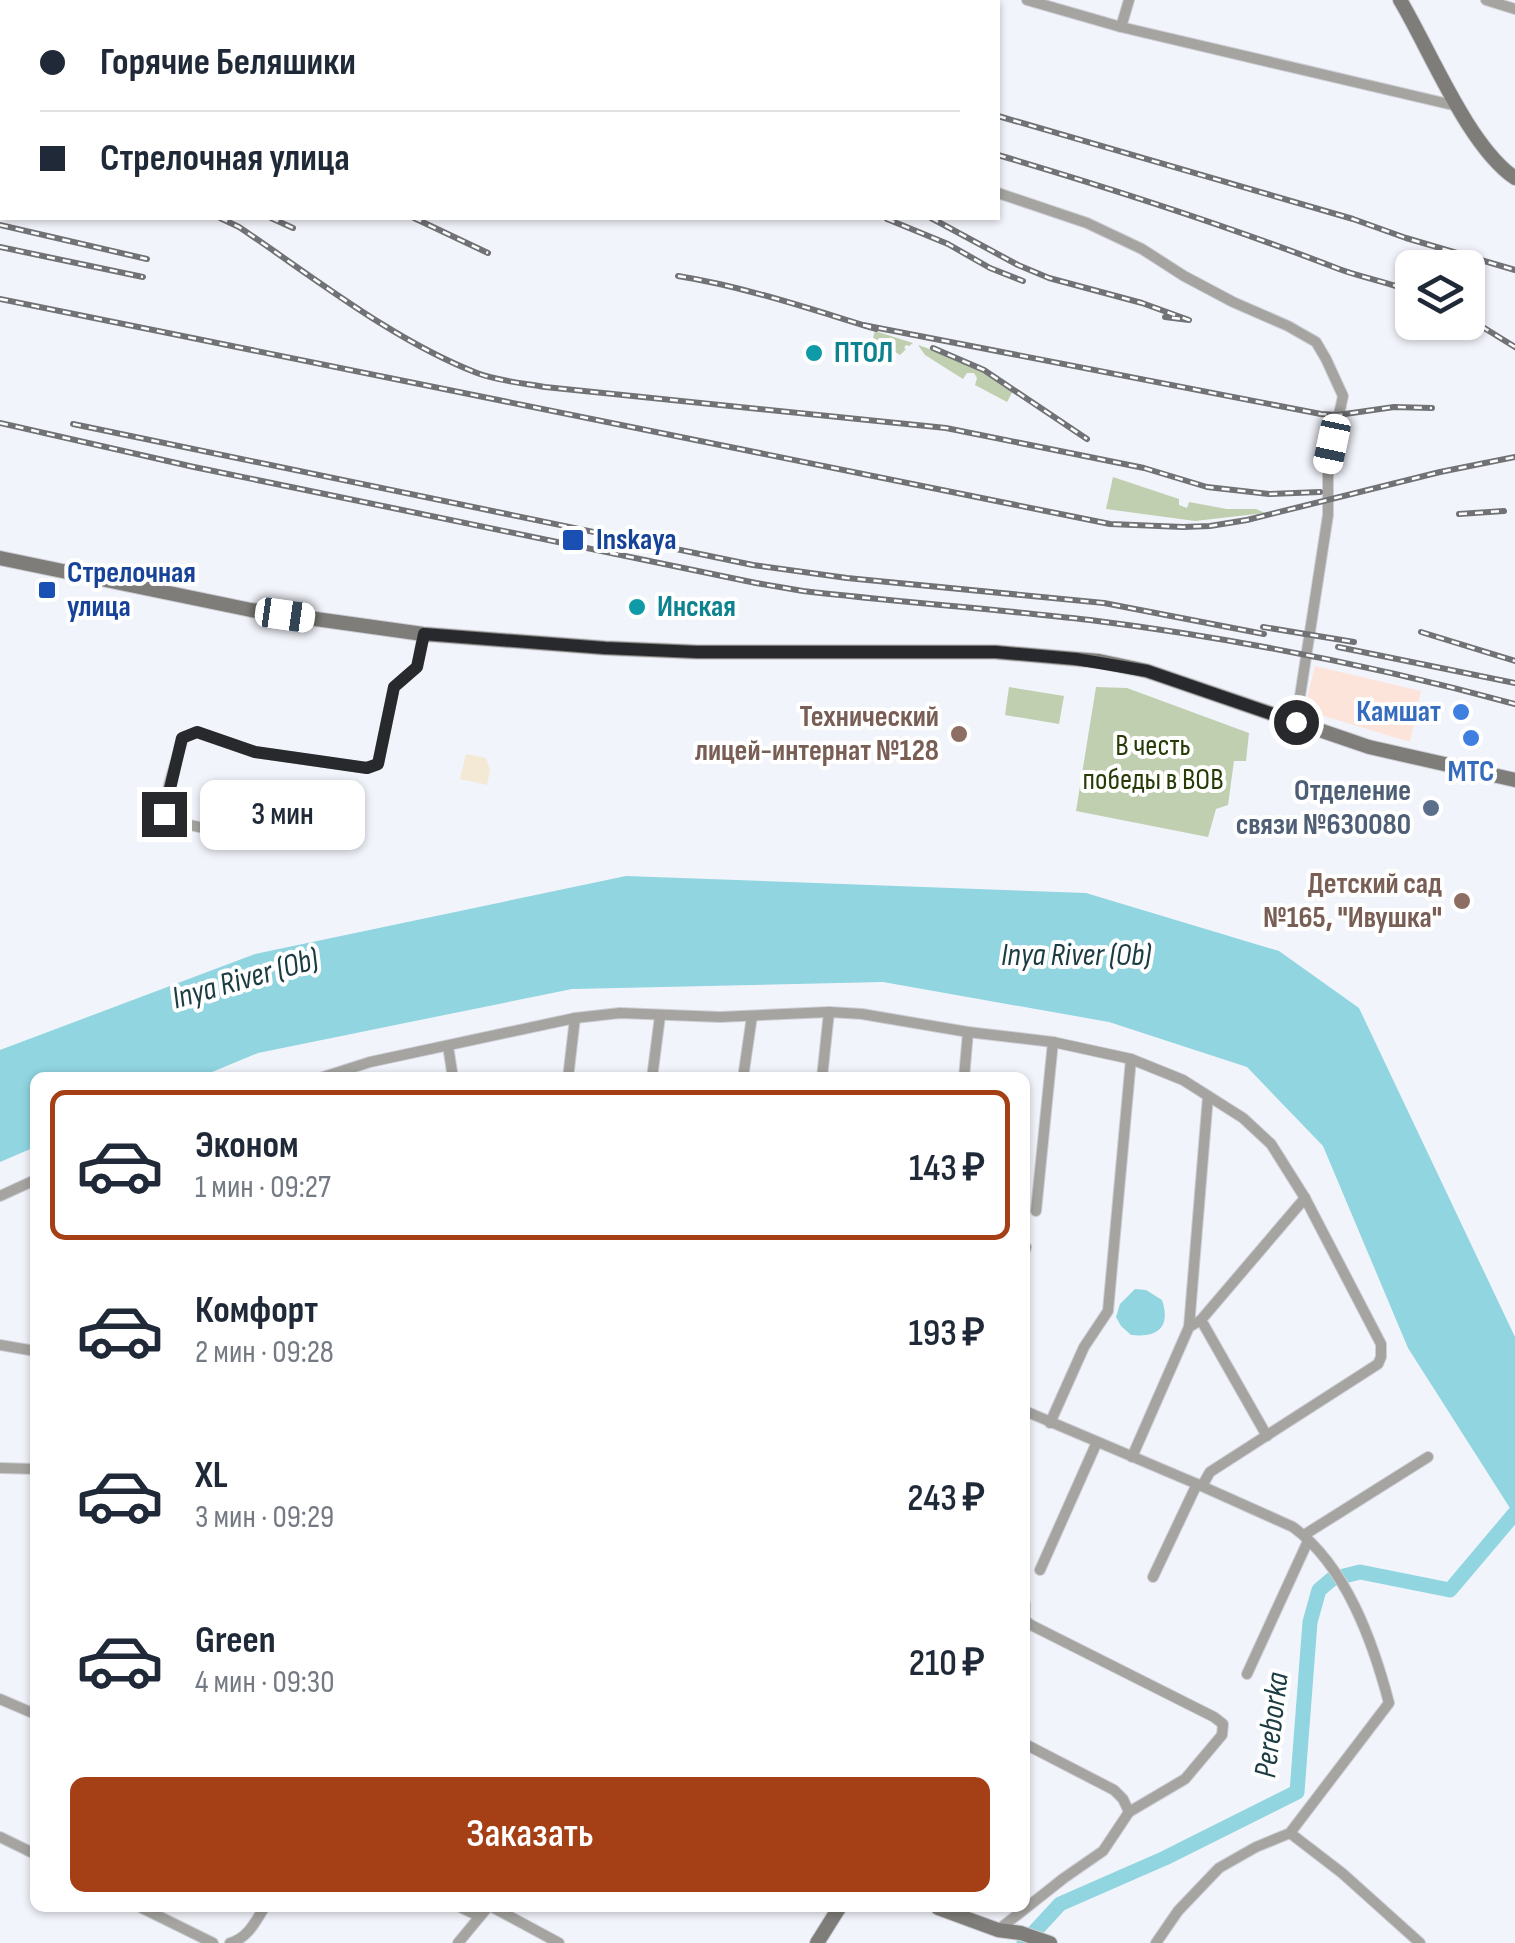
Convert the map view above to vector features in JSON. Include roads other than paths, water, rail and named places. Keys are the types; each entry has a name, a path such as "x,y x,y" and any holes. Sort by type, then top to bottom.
{"main road":[{"path":"1400,0 1457,106 1487,152 1515,178"},
{"path":"0,558 250,610 424,634 638,650 996,652 1068,658 1147,671 1389,752 1515,780"},
{"path":"817,1943 837,1912"},
{"path":"949,1912 998,1930 1048,1942"}],"street":[{"path":"1027,0 1121,27 1457,106"},
{"path":"1121,27 1130,0"},
{"path":"1486,0 1515,8"},
{"path":"1000,195 1087,222 1142,249 1184,276 1316,342 1326,359 1342,396 1328,465 1328,515 1296,722"},
{"path":"204,828 164,818 182,738 197,732 255,752 367,768 378,764 394,687 417,667 424,634"},
{"path":"823,1072 829,1012"},
{"path":"341,1072 370,1062 575,1018 620,1013 752,1016 829,1012 1053,1042 1131,1059 1184,1080 1243,1118 1271,1144 1305,1198 1381,1344 1381,1357 1378,1364 1210,1472 1154,1577"},
{"path":"653,1072 660,1016"},
{"path":"743,1072 752,1016"},
{"path":"569,1072 575,1018"},
{"path":"965,1072 968,1032"},
{"path":"1036,1211 1053,1042"},
{"path":"448,1046 452,1072"},
{"path":"1050,1422 1084,1347 1108,1312 1131,1059"},
{"path":"1132,1457 1189,1327 1208,1096"},
{"path":"0,1196 30,1182"},
{"path":"1189,1327 1202,1320 1305,1198"},
{"path":"1202,1320 1267,1436"},
{"path":"0,1345 30,1350"},
{"path":"1030,1413 1200,1485 1293,1528 1306,1538 1357,1608 1389,1703 1290,1833 1219,1868 1178,1911 1156,1943"},
{"path":"1040,1570 1097,1442"},
{"path":"1248,1674 1306,1538 1428,1457"},
{"path":"0,1468 30,1469"},
{"path":"1030,1624 1223,1724 1222,1735 1185,1779 1129,1812 1103,1851 1030,1905"},
{"path":"0,1699 30,1712"},
{"path":"1030,1747 1114,1790 1124,1799 1129,1812"},
{"path":"1290,1833 1342,1873 1420,1943"},
{"path":"0,1837 30,1852"},
{"path":"150,1912 213,1943"},
{"path":"230,1943 240,1940 261,1912"},
{"path":"458,1943 485,1912"},
{"path":"491,1912 559,1943"},
{"path":"998,1930 1021,1912"}],"water":[{"name":"Inya River (Ob)","path":"626,876 1086,893 1279,951 1359,1008 1515,1337 1515,1516 1408,1348 1323,1146 1247,1067 1109,1022 883,982 572,989 258,1053 212,1072 30,1072 30,1149 0,1162 0,1050 255,954"},
{"path":"1135,1289 1146,1290 1162,1300 1163,1324 1148,1335 1131,1335 1116,1317 1120,1304"}],"waterway":[{"name":"Pereborka","path":"1024,1943 1060,1904 1165,1858 1297,1792 1310,1622 1319,1590 1332,1579 1360,1572 1450,1590 1515,1513"}],"railway":[{"path":"1000,117 1515,270"},
{"path":"1000,156 1395,285"},
{"path":"224,220 415,344 493,378 545,387 946,428 1144,468 1207,487 1269,494 1320,492"},
{"path":"275,220 293,228"},
{"path":"418,220 488,253"},
{"path":"889,220 1023,281"},
{"path":"935,220 1049,278 1189,320 1165,317"},
{"path":"0,225 147,259"},
{"path":"0,247 143,277"},
{"path":"678,276 753,292 876,329"},
{"path":"0,299 1110,524 1183,527 1247,520 1515,457"},
{"path":"863,325 1321,414 1394,407 1432,408"},
{"path":"1485,328 1515,347"},
{"path":"933,348 984,370 1087,439"},
{"path":"0,423 756,583 1197,635 1357,665 1515,704"},
{"path":"73,424 753,565 1104,603 1264,634"},
{"path":"1459,514 1504,511"},
{"path":"1263,627 1354,642"},
{"path":"1421,632 1515,661"},
{"path":"1338,647 1515,683"}],"place":[{"name":"ПТОЛ","path":"814,353"},
{"name":"Inskaya","path":"573,540"},
{"name":"Стрелочная улица","path":"47,590"},
{"name":"Инская","path":"637,607"},
{"name":"Камшат","path":"1461,712"},
{"name":"Технический лицей-интернат №128","path":"959,734"},
{"name":"МТС","path":"1471,738"},
{"name":"Отделение связи №630080","path":"1431,808"},
{"name":"Детский сад №165, \"Ивушка\"","path":"1462,901"}],"park label":[{"name":"В честь победы в ВОВ","path":"1153,763"}]}
